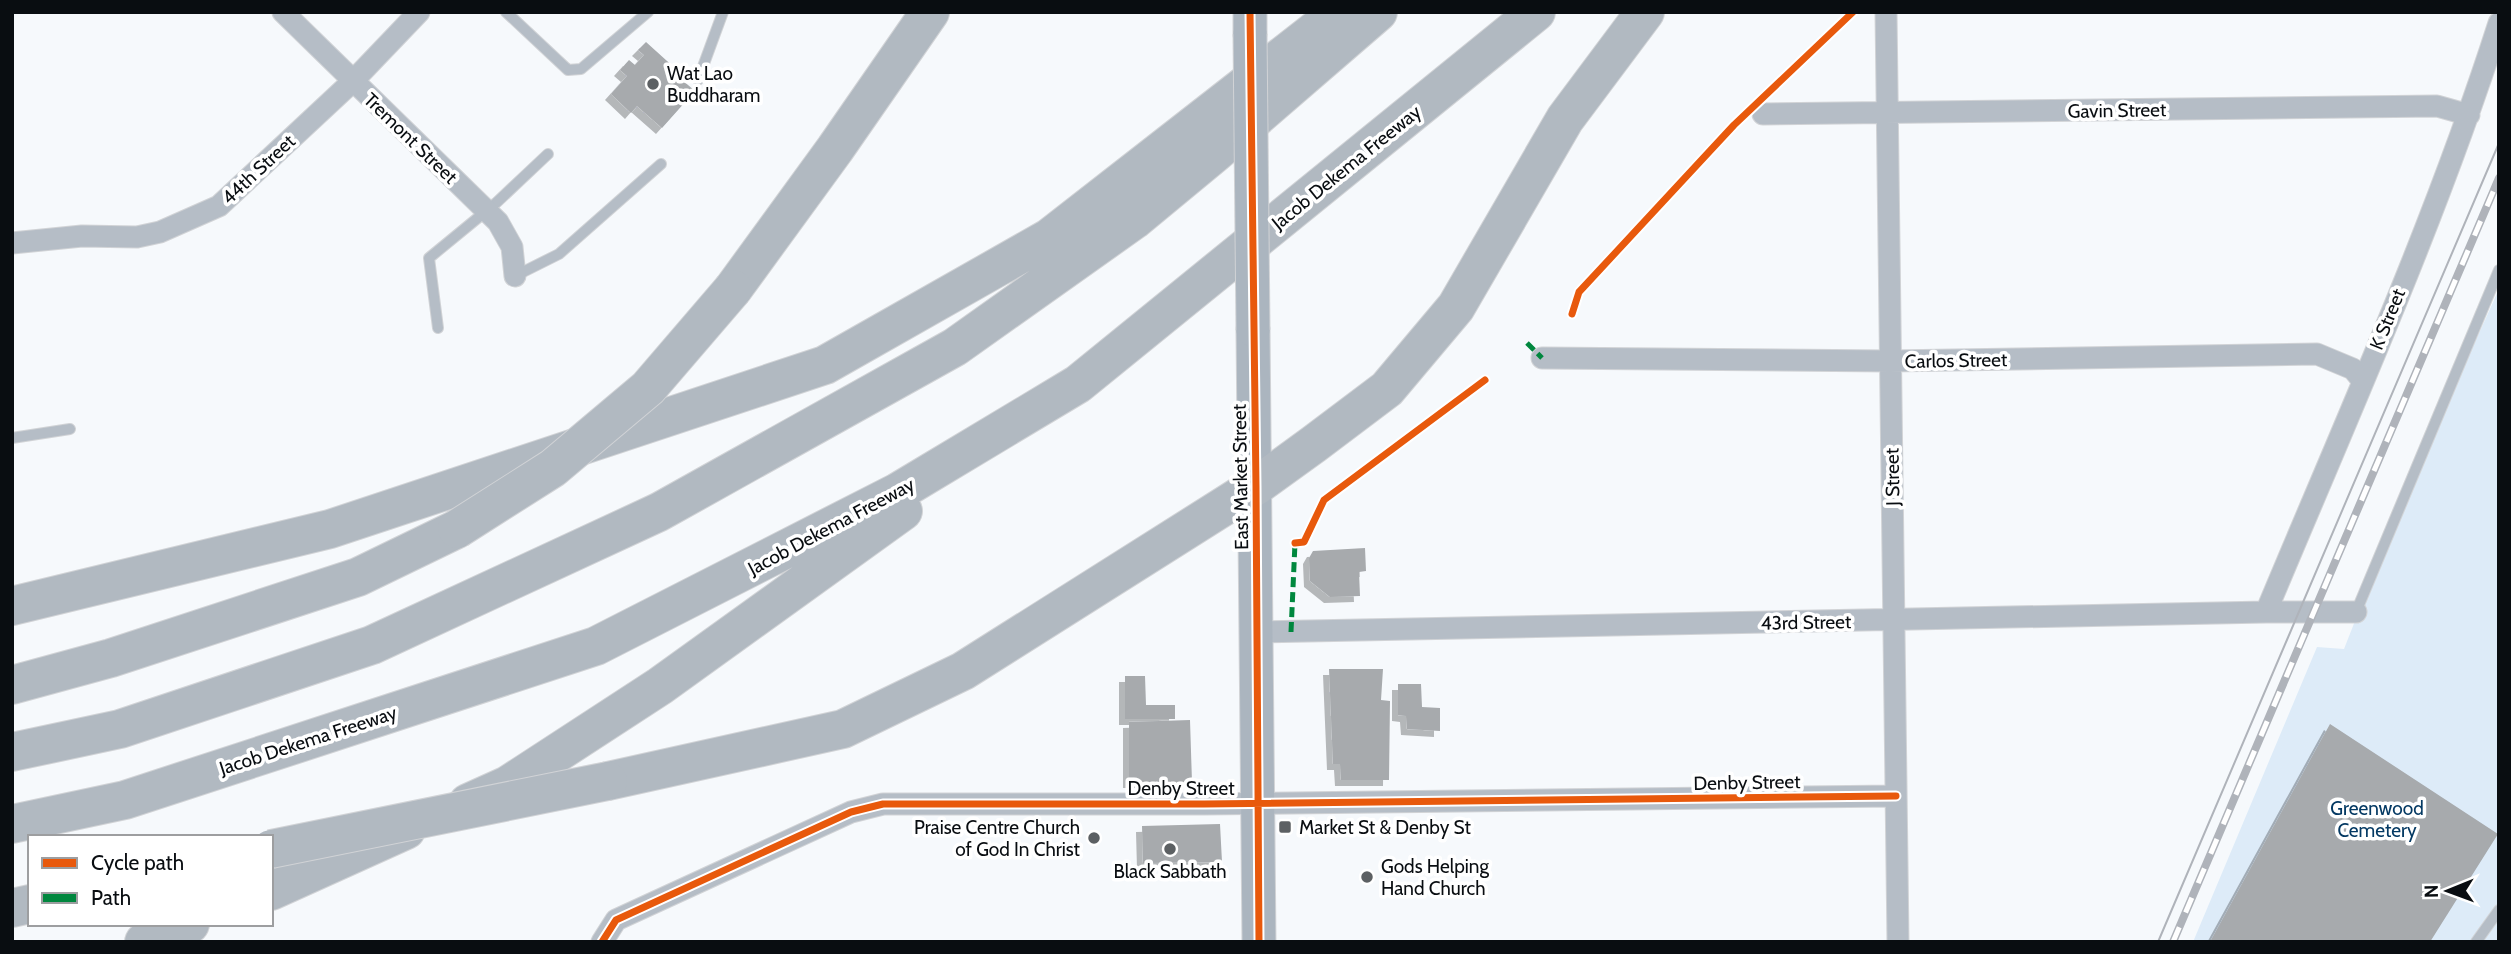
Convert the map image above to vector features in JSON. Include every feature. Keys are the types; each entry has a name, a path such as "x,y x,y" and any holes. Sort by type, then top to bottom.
{"highway":[{"path":"12,685 111,658 358,577 457,529 553,468 648,388 733,289 930,12"},
{"path":"12,606 330,529 825,365 1049,238 1339,12"},
{"path":"12,752 120,729 372,645 659,512 955,347 1134,220 1378,12"},
{"name":"Jacob Dekema Freeway","path":"12,824 125,800 596,646 898,492 1078,384 1536,12"},
{"path":"273,849 608,781 843,729 963,671 1256,486 1387,389 1456,307 1565,119 1645,12"},
{"path":"273,890 508,785 660,686 1078,384"},
{"path":"144,942 185,926"}],"main road":[{"name":"East Market Street","path":"1250,12 1259,942"}],"street":[{"name":"Tremont Street","path":"283,12 498,222 512,247 515,276"},
{"name":"44th Street","path":"12,243 82,236 137,237 160,232 219,206 352,81 419,12"},
{"name":"J Street","path":"1886,12 1898,942"},
{"name":"K Street","path":"2266,612 2469,115 2499,23"},
{"name":"Gavin Street","path":"1763,114 2437,106 2469,115"},
{"name":"Carlos Street","path":"1542,358 1891,361 2317,354 2353,369 2362,380"},
{"name":"43rd Street","path":"1257,632 2356,612"},
{"name":"Denby Street","path":"602,942 616,920 851,812 883,804 1896,796"}],"lane":[{"path":"506,12 568,70 581,69 649,12"},
{"path":"698,80 723,12"},
{"path":"438,328 429,258 548,154"},
{"path":"515,276 559,254 662,164"},
{"path":"2356,612 2499,270"},
{"path":"12,438 70,429"},
{"path":"2476,942 2499,909"}],"green space":[{"name":"Greenwood Cemetery","path":"2499,289 2499,942 2193,942 2317,647 2344,649 2395,519"}],"building":[{"name":"Wat Lao Buddharam","path":"646,42 677,70 674,73 695,91 662,128 637,106 631,113 611,94 627,76 620,70 629,60 635,65 644,55 638,50"},
{"path":"1365,548 1366,571 1359,572 1360,596 1330,597 1310,581 1309,558 1313,551"},
{"path":"1329,669 1383,669 1381,700 1390,701 1389,780 1341,780 1340,764 1333,764"},
{"path":"1125,676 1145,676 1146,705 1175,705 1175,719 1125,719"},
{"path":"1398,684 1421,684 1422,707 1440,708 1440,731 1407,729 1406,716 1398,715"},
{"path":"1190,720 1192,782 1129,782 1129,722"},
{"path":"2330,724 2498,834 2430,942 2210,942"},
{"path":"1220,824 1222,862 1143,863 1142,826"}],"tram line":[{"path":"2158,942 2499,143"}],"railway":[{"path":"2173,942 2499,178"}],"marked path":[{"path":"1527,343 1542,358"},
{"path":"1291,632 1295,543 1299,543"}],"cycle path":[{"path":"1250,12 1259,942"},
{"path":"1572,314 1579,292 1734,125 1853,12"},
{"path":"1295,543 1304,542 1324,500 1485,380"},
{"path":"602,942 616,920 851,812 883,804 1204,804 1896,796"}],"place":[{"name":"Wat Lao Buddharam","path":"653,84"},
{"name":"Market St & Denby St","path":"1285,827"},
{"name":"Praise Centre Church of God In Christ","path":"1094,838"},
{"name":"Black Sabbath","path":"1170,849"},
{"name":"Gods Helping Hand Church","path":"1367,877"}]}
